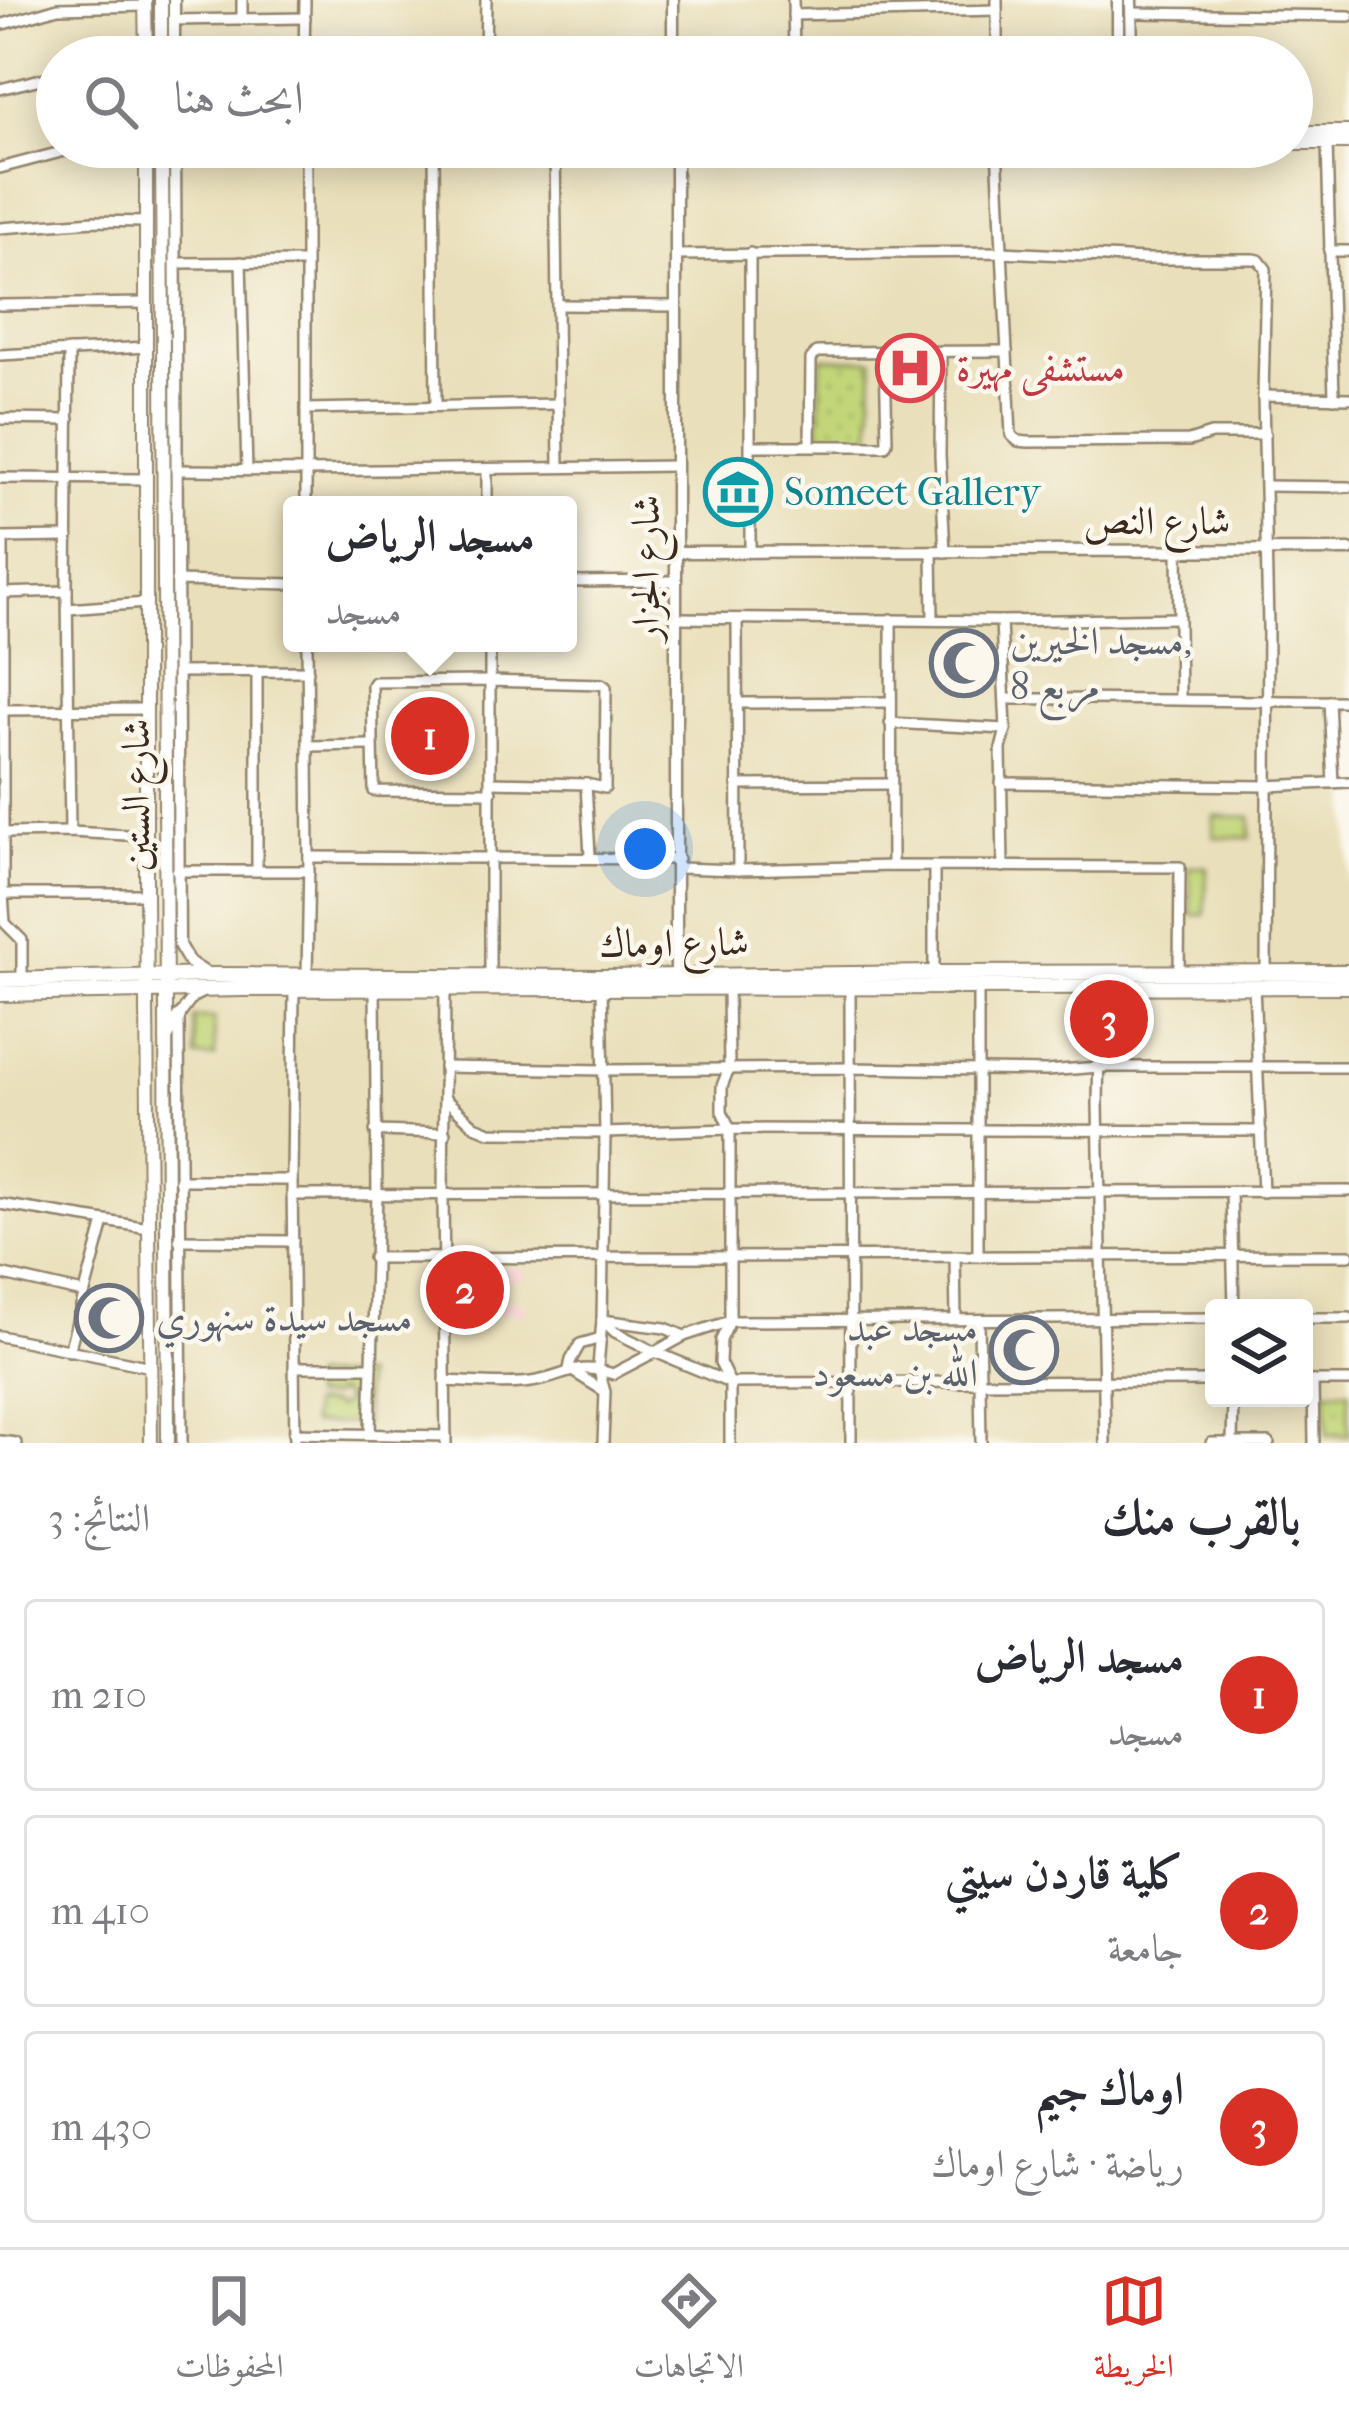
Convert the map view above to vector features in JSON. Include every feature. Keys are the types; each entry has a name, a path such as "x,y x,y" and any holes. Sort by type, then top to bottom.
{"main road":[{"path":"161,0 161,36"},
{"path":"144,36 146,3"},
{"path":"1313,132 1349,132"},
{"path":"1313,143 1349,142"},
{"name":"شارع الستين","path":"146,168 151,1443"},
{"name":"شارع الستين","path":"163,168 170,349 165,553 171,577 172,688 165,920 168,1443"},
{"path":"147,552 165,553"},
{"path":"147,573 171,577"},
{"path":"165,920 179,945"},
{"name":"شارع اوماك","path":"211,982 294,989 602,988 934,973 1349,972"},
{"name":"شارع اوماك","path":"0,980 165,985 307,977 490,977 728,988 1349,986"},
{"path":"0,994 95,993 119,985"},
{"path":"165,1040 178,1016"},
{"path":"149,1106 166,1104"}],"street":[{"path":"174,0 174,36"},
{"path":"242,0 242,19"},
{"path":"305,0 305,36"},
{"path":"485,36 486,0"},
{"path":"673,0 674,36"},
{"path":"793,0 794,36"},
{"path":"1118,0 1118,36"},
{"path":"1240,0 1240,15"},
{"path":"0,25 58,8 146,3"},
{"path":"793,15 997,5 997,36"},
{"path":"1132,36 1131,6 1240,15 1349,16"},
{"path":"174,20 305,18"},
{"path":"0,89 36,80"},
{"path":"1327,143 1334,398"},
{"path":"0,168 36,159"},
{"path":"175,168 177,263 170,349 176,470 171,577 178,672 172,688 179,945 211,982 178,1016 182,1443"},
{"path":"303,168 306,496"},
{"path":"434,168 436,405"},
{"path":"555,168 559,467"},
{"name":"شارع الجزار","path":"676,168 676,982"},
{"path":"998,168 1011,435 1018,441 1189,441 1211,434 1265,434"},
{"path":"0,228 146,222"},
{"path":"1328,251 1349,251"},
{"path":"677,254 1002,252 1259,260 1266,269 1266,973"},
{"path":"750,253 750,552"},
{"path":"241,262 247,470"},
{"path":"177,263 304,262"},
{"path":"0,305 146,303"},
{"path":"557,305 676,305"},
{"path":"1332,311 1349,309"},
{"path":"0,355 147,346"},
{"path":"69,351 70,832"},
{"path":"933,619 940,351"},
{"path":"810,445 811,359 818,352 1007,351"},
{"path":"751,446 885,446 885,352"},
{"path":"1263,396 1349,398"},
{"path":"306,409 558,404"},
{"path":"0,419 69,420"},
{"path":"176,470 676,466"},
{"path":"487,469 487,496"},
{"path":"0,478 146,479"},
{"path":"1266,486 1349,487"},
{"path":"22,979 22,940 5,923 2,894 2,538 68,538"},
{"name":"شارع النص","path":"676,552 1349,550"},
{"path":"1178,551 1180,698"},
{"path":"171,577 283,583"},
{"path":"577,582 676,581"},
{"path":"1,593 67,590"},
{"path":"68,609 146,603"},
{"path":"676,618 1177,618"},
{"path":"737,619 738,870"},
{"path":"891,619 892,866"},
{"path":"1000,621 1006,729 1001,749 1003,867"},
{"path":"307,652 307,977"},
{"path":"490,652 490,977"},
{"path":"256,671 257,870"},
{"path":"178,672 308,671"},
{"path":"374,682 606,687 605,788 586,784 376,792 372,789 372,745 374,682"},
{"path":"1005,699 1349,700"},
{"path":"1329,701 1333,782"},
{"path":"739,703 891,702"},
{"path":"2,710 147,709"},
{"path":"890,723 1006,729"},
{"path":"309,746 372,745"},
{"path":"1001,784 1349,782"},
{"path":"586,784 590,856"},
{"path":"737,785 890,784"},
{"path":"1,834 146,836"},
{"path":"309,857 590,856 738,870 1180,867 1179,972"},
{"path":"934,866 934,973"},
{"path":"177,872 309,871"},
{"path":"2,894 146,894"},
{"path":"850,986 851,1443"},
{"path":"1100,986 1106,1443"},
{"path":"1254,986 1263,1192"},
{"path":"978,987 978,1256"},
{"path":"602,988 605,1133 599,1370 604,1443"},
{"path":"728,988 729,1068 722,1086 722,1111 730,1129 730,1321 721,1340 720,1363 730,1383 730,1443"},
{"path":"294,989 295,1438 370,1433 446,1440 445,989"},
{"path":"370,1433 377,1195 375,989"},
{"path":"444,1067 1046,1071 1349,1066"},
{"path":"445,1099 475,1126 490,1132 1261,1131"},
{"path":"375,1131 445,1133"},
{"path":"178,1180 292,1180"},
{"path":"1232,1192 1234,1299"},
{"path":"292,1195 1349,1192"},
{"path":"0,1204 149,1228"},
{"path":"69,1351 104,1222"},
{"path":"179,1240 293,1240"},
{"path":"374,1258 1349,1255"},
{"path":"955,1256 956,1319"},
{"path":"0,1274 83,1293"},
{"path":"445,1381 526,1383 569,1369 614,1374 684,1336 730,1321 1205,1318"},
{"path":"1313,1318 1349,1318"},
{"path":"602,1320 665,1328 684,1336"},
{"path":"602,1320 655,1352 730,1383 1205,1381"},
{"path":"979,1320 981,1443"},
{"path":"0,1336 151,1367"},
{"path":"569,1369 580,1344 601,1338"},
{"path":"293,1367 372,1367"},
{"path":"569,1369 604,1392"},
{"path":"1313,1381 1349,1381"},
{"path":"1232,1443 1233,1407"},
{"path":"1311,1407 1314,1443"},
{"path":"0,1441 16,1443"},
{"path":"1211,1443 1269,1443"}],"shaded area":[{"path":"461,1267 524,1268 524,1279 470,1279 471,1301 523,1302 523,1313 460,1313"}],"green space":[{"path":"821,358 873,360 871,436 819,434"},
{"path":"1214,816 1251,817 1250,838 1214,837"},
{"path":"1189,867 1207,867 1205,915 1191,915"},
{"path":"194,1018 214,1018 215,1057 196,1057"},
{"path":"364,1376 364,1399 345,1399 338,1392 311,1397 311,1377"},
{"path":"1326,1391 1349,1391 1349,1435 1327,1435"},
{"path":"345,1401 364,1401 365,1423 311,1424 311,1404 337,1408"}],"place":[{"name":"مستشفى مهيرة","path":"910,368"},
{"name":"Someet Gallery","path":"738,492"},
{"name":"مسجد الخيرين, مربع 8","path":"964,663"},
{"name":"مسجد الرياض","path":"430,736"},
{"name":"اوماك جيم","path":"1109,1019"},
{"name":"كلية قاردن سيتي","path":"465,1290"},
{"name":"مسجد سيدة سنهوري","path":"109,1318"},
{"name":"مسجد عبد الله بن مسعود","path":"1024,1350"}]}
